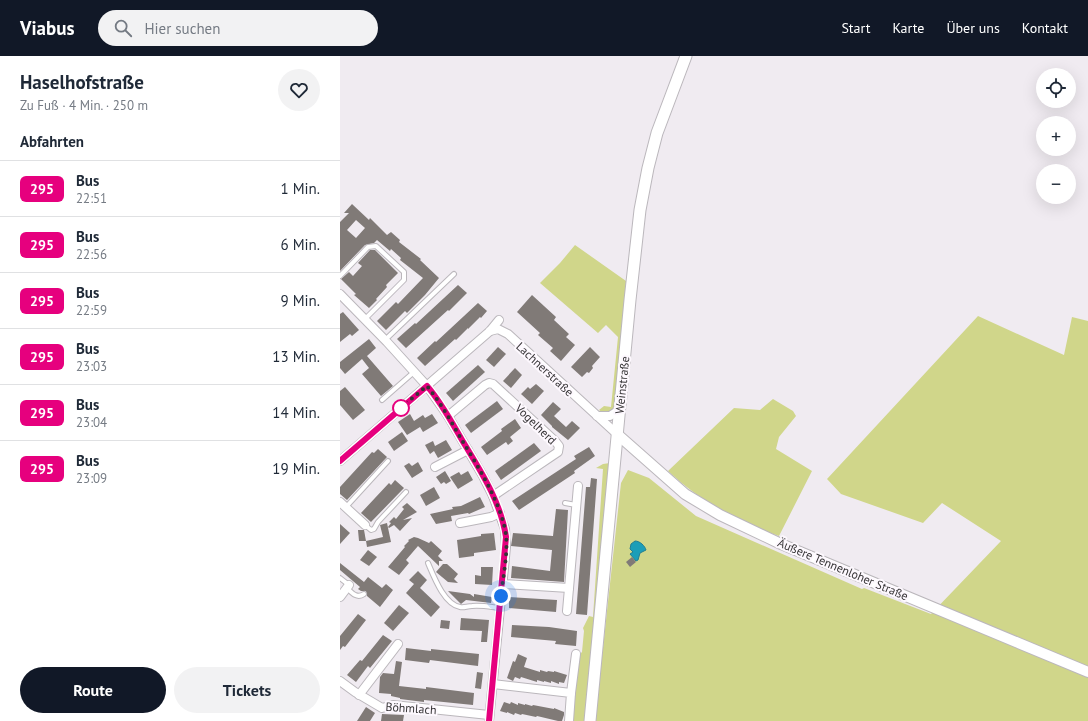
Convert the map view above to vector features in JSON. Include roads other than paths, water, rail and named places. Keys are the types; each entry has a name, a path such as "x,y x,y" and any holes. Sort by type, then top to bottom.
{"main road":[{"name":"Weinstraße","path":"590,721 619,410 641,203 657,133 686,56"}],"street":[{"path":"340,294 427,386 448,416 483,476 500,513 506,537 489,718"},
{"path":"340,461 427,386 490,330 499,320"},
{"name":"Lachnerstraße","path":"490,330 498,329 508,334 617,434"},
{"name":"Vogelherd","path":"448,416 484,385 489,383 493,384 559,446 558,452 493,496"},
{"path":"597,416 610,416 619,410"},
{"name":"Äußere Tennenloher Straße","path":"617,434 685,494 720,515 782,544 1088,672"},
{"path":"435,468 468,450"},
{"path":"567,611 578,486"},
{"path":"343,505 365,525"},
{"path":"460,523 491,517 500,513"},
{"path":"502,584 569,588"},
{"path":"340,597 348,587"},
{"path":"359,695 398,644"},
{"path":"568,721 576,654"},
{"name":"Böhmlach","path":"340,681 359,695 382,708 393,706 489,718"},
{"path":"493,684 571,693"}],"lane":[{"path":"340,276 368,247 376,246 404,272 404,280 365,319"},
{"path":"385,340 454,274"},
{"path":"382,400 414,372"},
{"path":"343,505 388,461"},
{"path":"365,525 371,530 374,529 378,522 406,492"},
{"path":"565,503 576,505"},
{"path":"428,563 444,596 450,603 458,607 472,606 500,608"},
{"path":"340,578 357,596 364,594"}],"water":[{"path":"635,541 642,544 646,550 640,553 638,560 636,561 630,554 633,552 630,549 631,544"}]}
